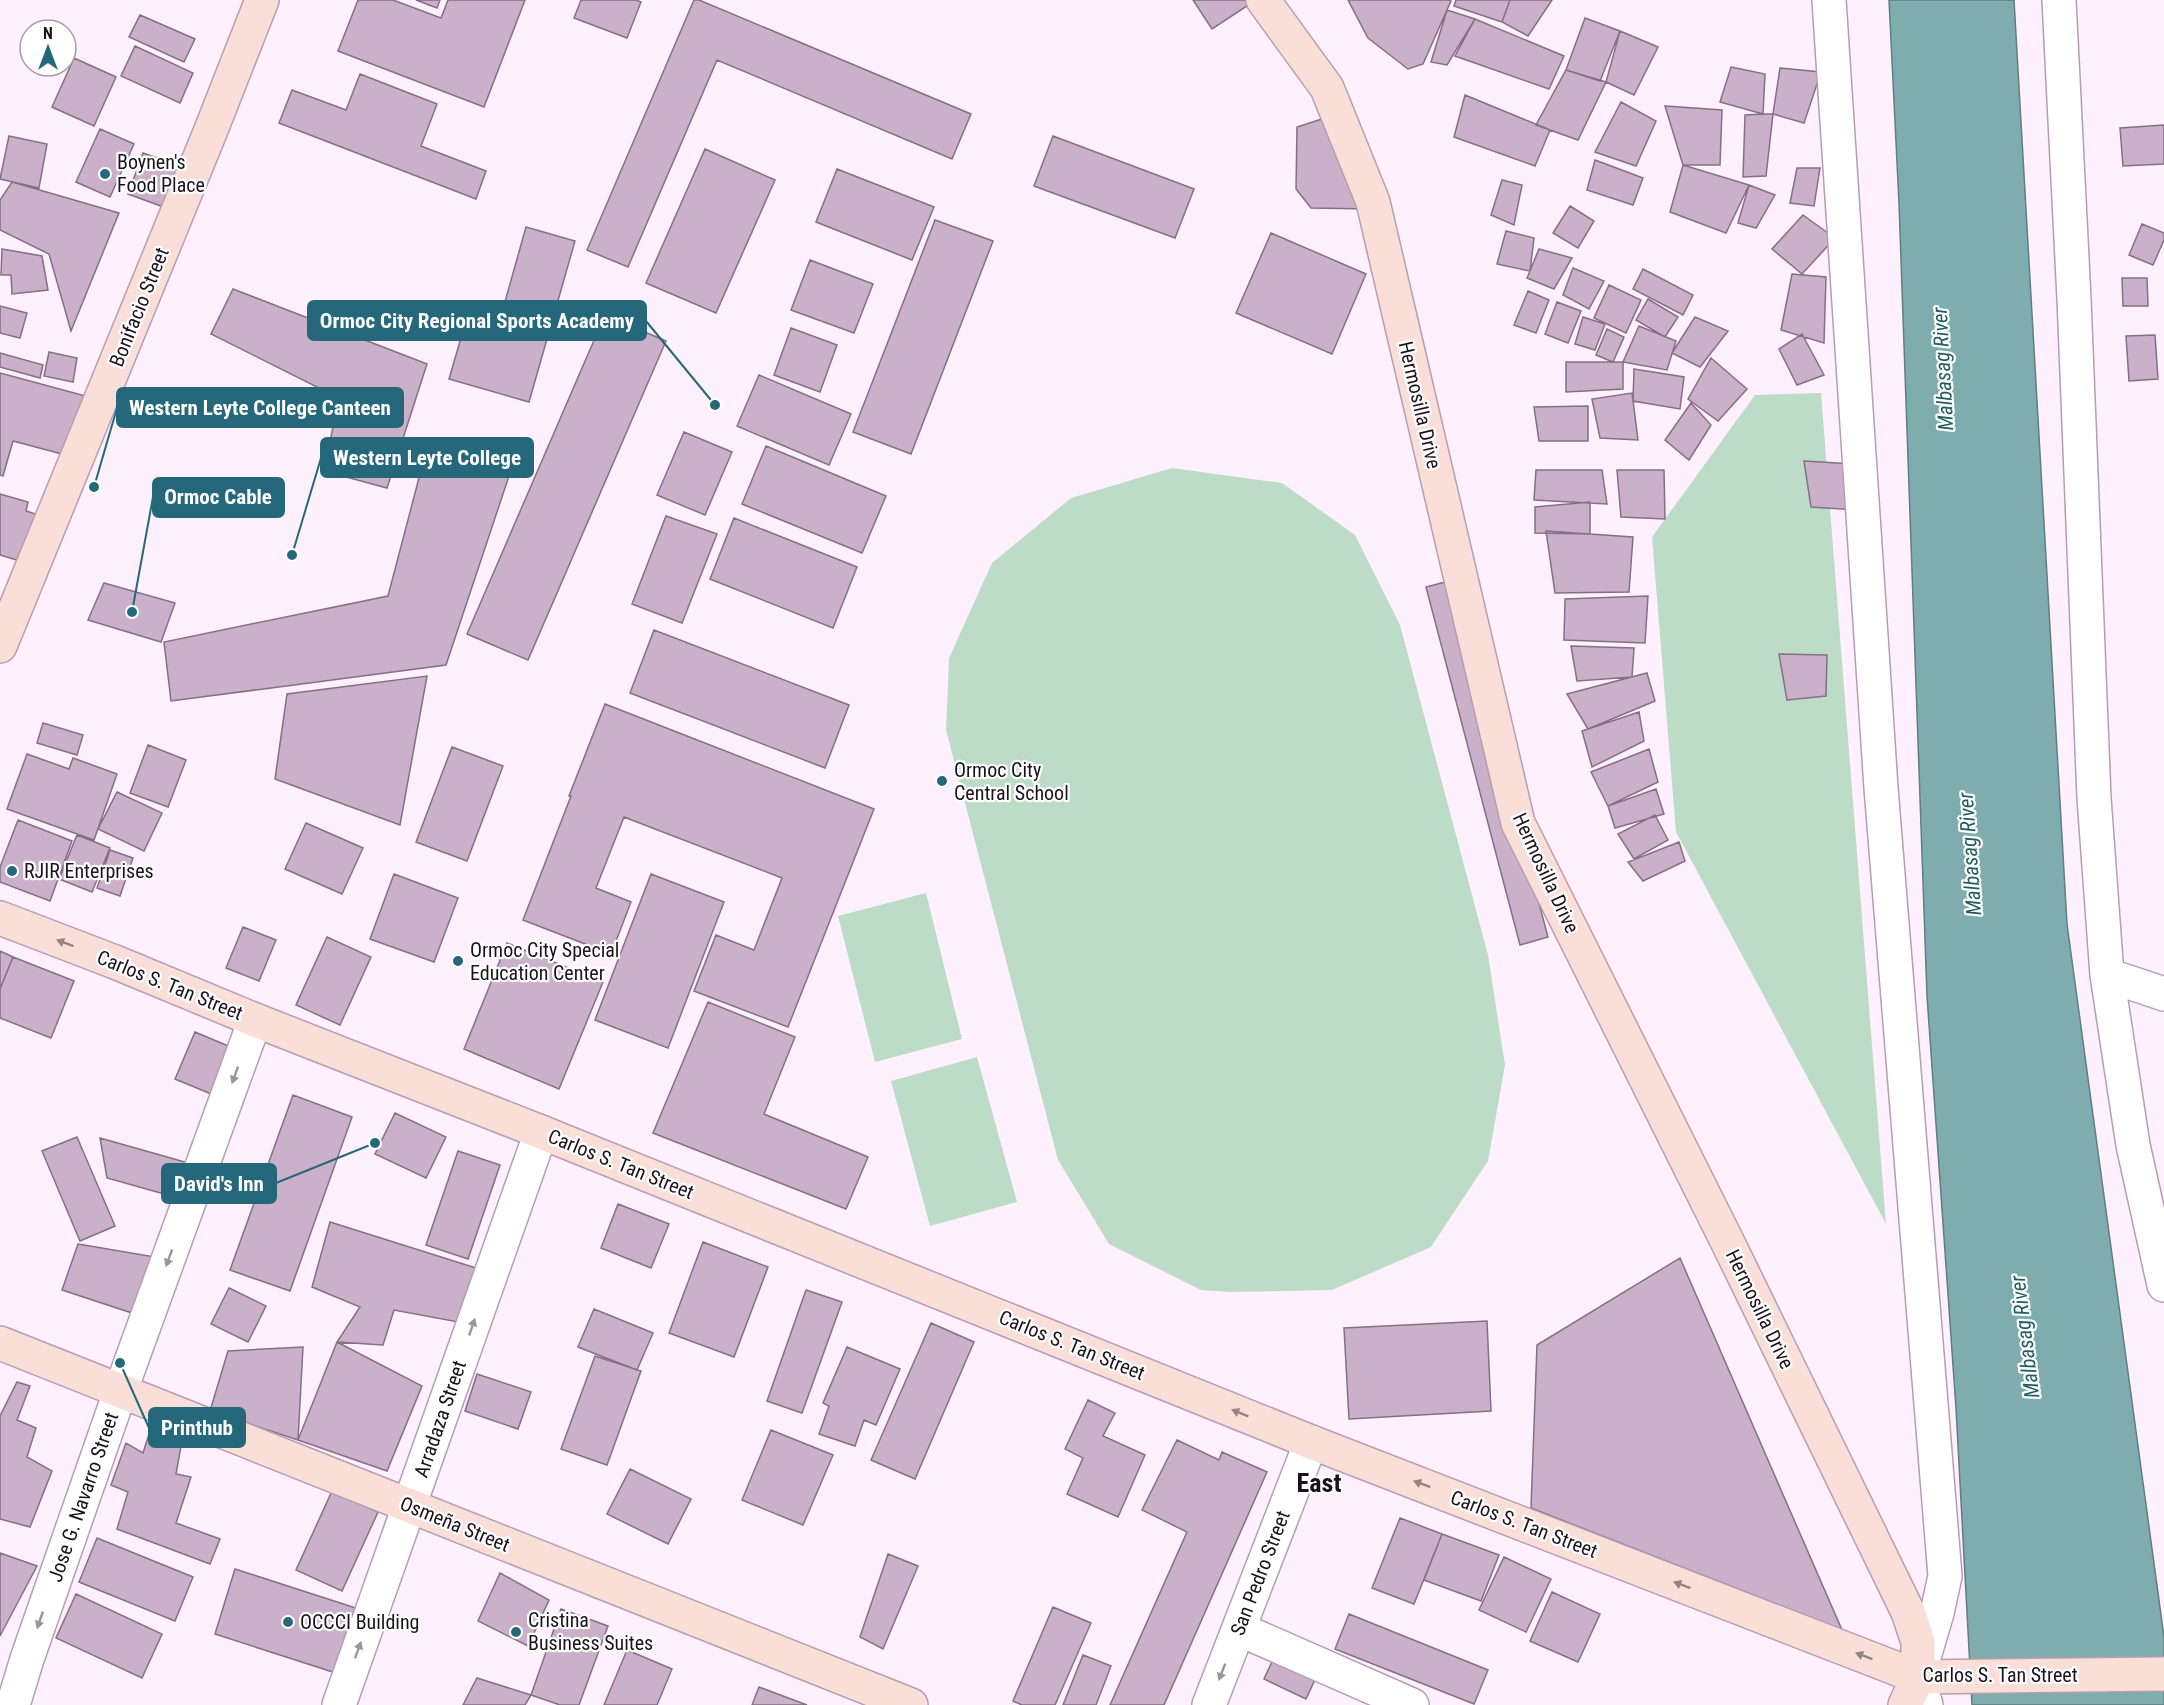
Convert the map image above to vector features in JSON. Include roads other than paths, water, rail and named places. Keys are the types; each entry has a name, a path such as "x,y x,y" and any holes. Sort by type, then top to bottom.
{"street":[{"name":"Bonifacio Street","path":"0,646 207,141 262,0"},
{"name":"Hermosilla Drive","path":"1263,0 1327,88 1373,202 1518,823 1729,1245 1908,1612 1918,1642 1916,1696"},
{"path":"1829,0 1882,811 1945,1576 1938,1613 1916,1696"},
{"path":"2059,0 2074,299 2094,798 2107,975 2133,1145 2164,1285"},
{"name":"Carlos S. Tan Street","path":"0,918 541,1132 1311,1442 1916,1696 1964,1677 2164,1674"},
{"path":"2107,975 2164,994"},
{"name":"Jose G. Navarro Street","path":"13,1705 120,1392 255,1020"},
{"name":"Arradaza Street","path":"339,1705 541,1132"},
{"name":"Osmeña Street","path":"0,1343 911,1705"},
{"name":"San Pedro Street","path":"1209,1705 1311,1442"},
{"path":"1239,1629 1412,1705"}],"water":[{"name":"Malbasag River","path":"1889,0 2014,0 2067,924 2164,1637 2164,1705 1972,1705 1956,1408 1927,996 1899,203"}],"place":[{"name":"Boynen's Food Place","path":"105,174"},
{"name":"Ormoc City Regional Sports Academy","path":"715,405"},
{"name":"Western Leyte College Canteen","path":"94,487"},
{"name":"Western Leyte College","path":"292,555"},
{"name":"Ormoc Cable","path":"132,612"},
{"name":"Ormoc City Central School","path":"942,781"},
{"name":"RJIR Enterprises","path":"12,871"},
{"name":"Ormoc City Special Education Center","path":"458,961"},
{"name":"David's Inn","path":"375,1143"},
{"name":"Printhub","path":"120,1363"},
{"name":"OCCCI Building","path":"288,1622"},
{"name":"Cristina Business Suites","path":"516,1632"}],"district":[{"name":"East","path":"1319,1483"}]}
